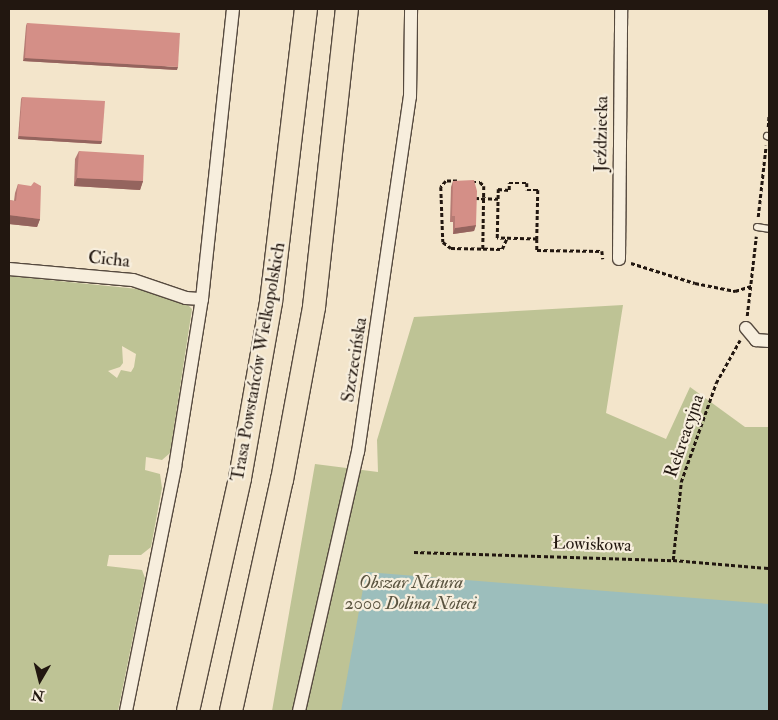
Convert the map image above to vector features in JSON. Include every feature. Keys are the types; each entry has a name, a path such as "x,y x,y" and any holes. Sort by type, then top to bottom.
{"highway":[{"name":"Trasa Powstańców Wielkopolskich","path":"188,711 240,478 271,302 287,188 306,9"},
{"path":"231,711 282,480 314,307 347,9"}],"street":[{"path":"126,711 175,467 202,299 233,9"},
{"name":"Szczecińska","path":"299,711 341,537 360,442 410,98 411,9"},
{"name":"Jeździecka","path":"618,259 621,9"},
{"name":"Cicha","path":"9,269 133,280 186,298 202,299"},
{"path":"746,328 756,340 769,342"}],"lane":[{"path":"757,227 769,229"}],"path":[{"path":"483,249 484,186 480,182 446,181 441,187 443,242 451,248 483,249 502,249 508,238"},
{"path":"537,239 497,238 498,189 509,190 509,182 527,183 527,190 538,190 537,250 602,251 603,260"},
{"path":"475,198 498,199"},
{"path":"618,259 695,282 736,291 750,286"},
{"name":"Rekreacyjna","path":"673,560 681,482 716,383 746,328"},
{"name":"Łowiskowa","path":"414,552 673,560 769,568"}],"green space":[{"path":"9,276 148,290 185,302 192,309 170,453 162,460 146,457 145,470 160,474 162,488 151,547 141,555 109,555 107,566 142,570 145,578 118,711 9,711","holes":["122,346 136,354 134,367 131,372 121,370 117,378 108,371 120,367 123,363"]},
{"name":"Obszar Natura 2000 Dolina Noteci","path":"623,305 606,413 666,439 690,387 745,427 769,427 769,711 272,711 315,464 378,472 377,440 414,317"}],"water":[{"path":"366,572 769,604 769,711 341,711"}],"building":[{"path":"27,23 180,33 178,67 25,58"},
{"path":"22,97 105,101 102,141 19,136"},
{"path":"79,151 144,155 143,181 77,178"},
{"path":"474,180 477,191 476,225 455,228 455,216 452,216 453,181"},
{"path":"34,182 41,186 40,219 9,215 9,200 16,201 18,184 31,186"}]}
